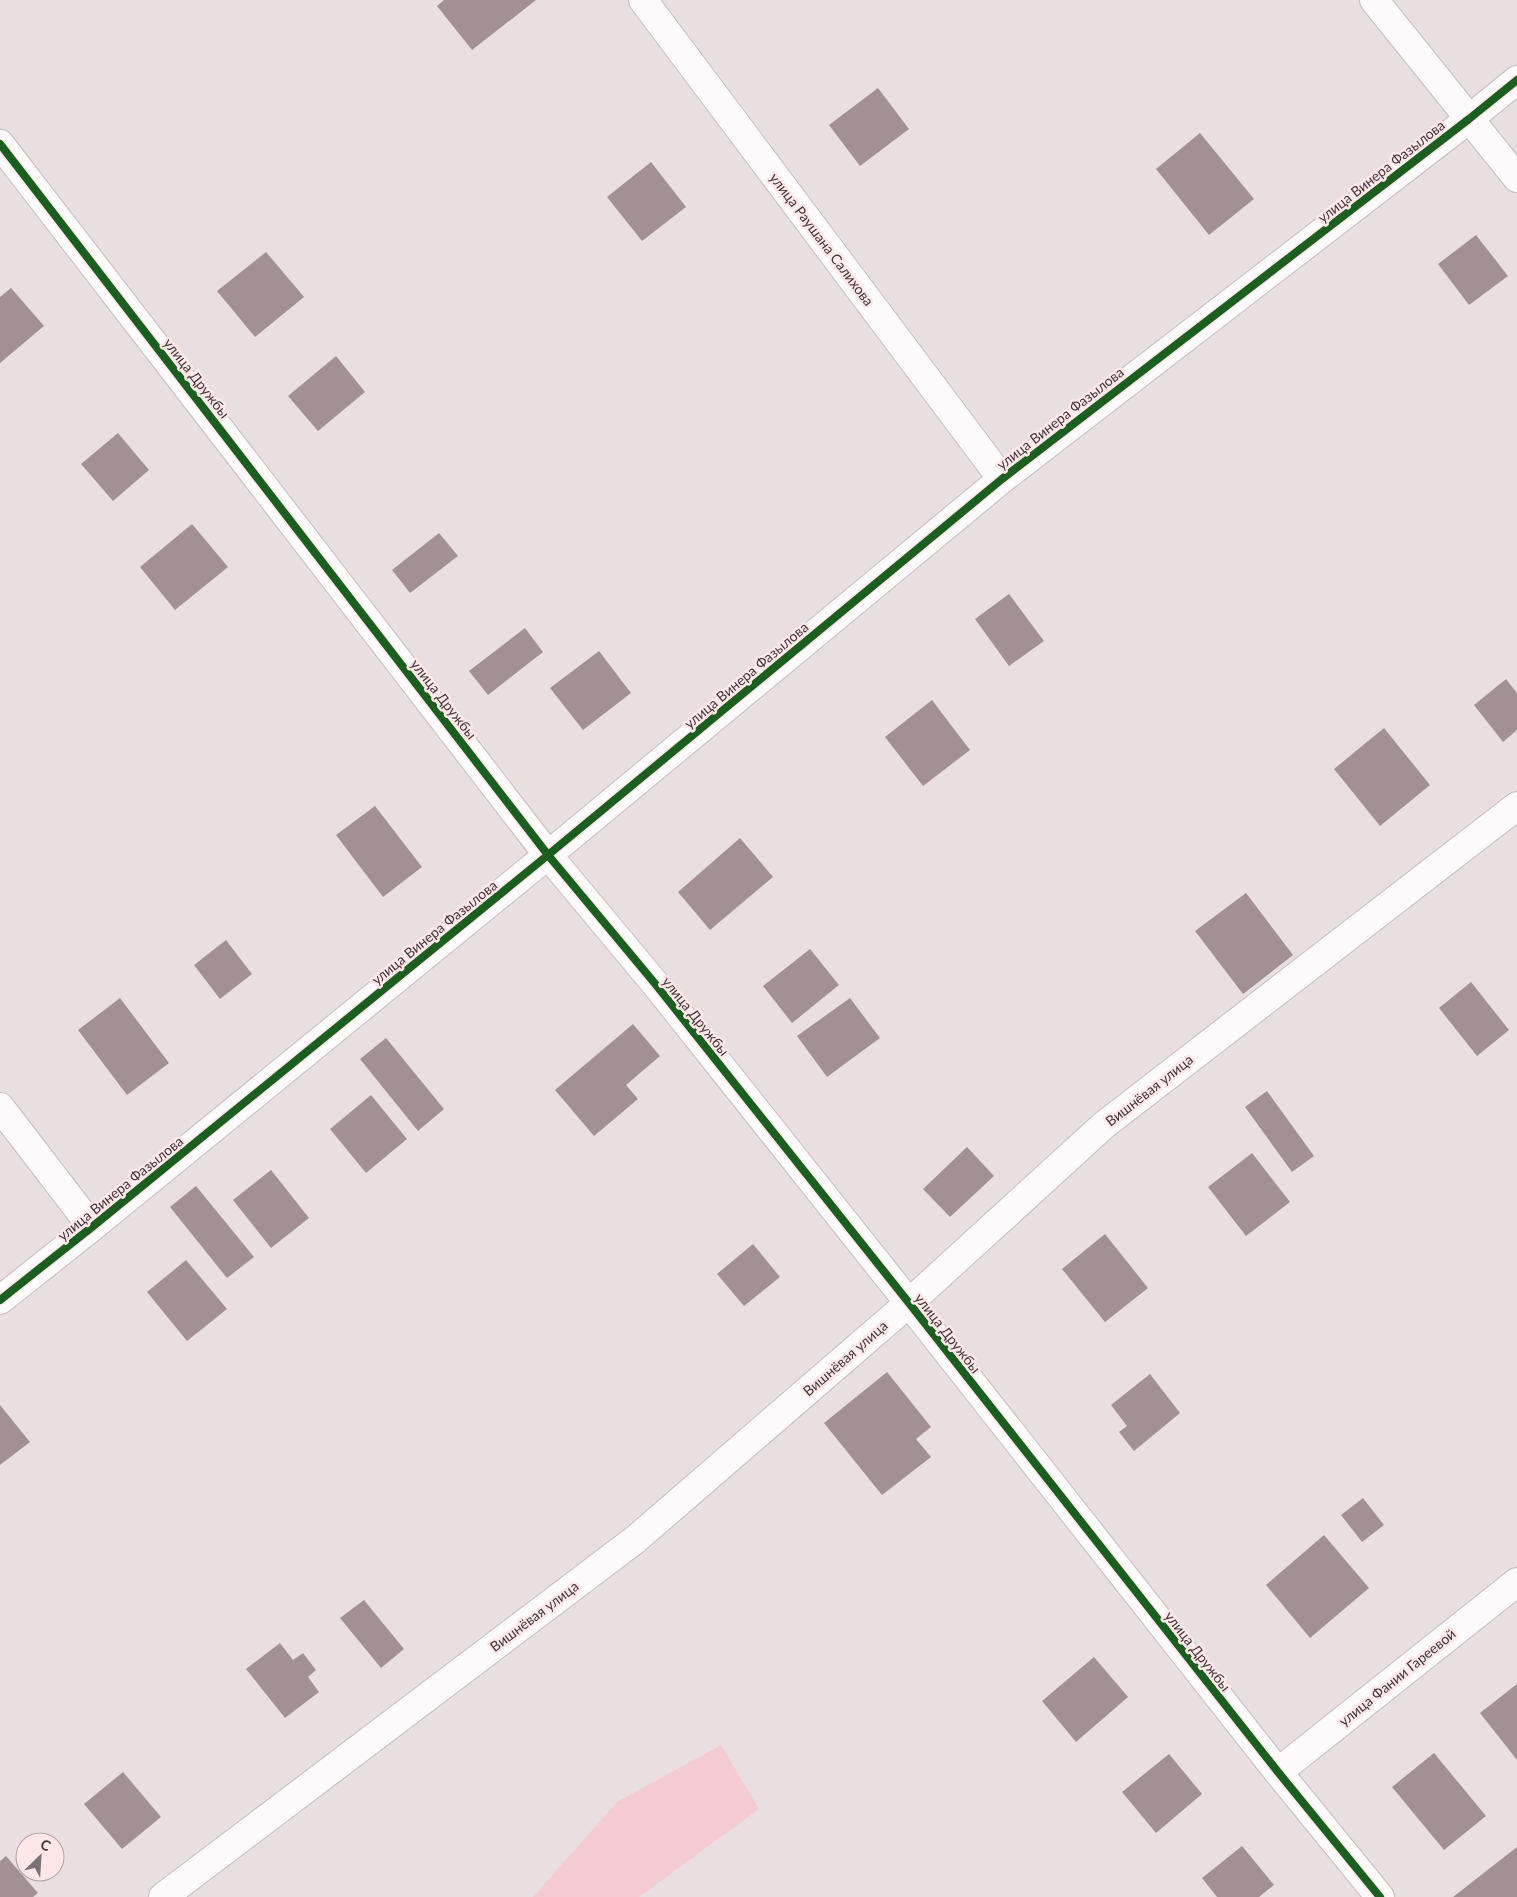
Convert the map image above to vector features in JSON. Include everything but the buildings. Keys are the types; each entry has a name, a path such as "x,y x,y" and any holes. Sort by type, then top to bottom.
{"street":[{"name":"улица Раушана Салихова","path":"643,0 1002,479"},
{"path":"1374,0 1517,178"},
{"name":"улица Винера Фазылова","path":"0,1300 92,1228 548,855 1002,479 1517,80"},
{"name":"улица Дружбы","path":"0,144 548,855 657,986 1278,1772 1380,1897"},
{"name":"Вишнёвая улица","path":"163,1897 636,1539 909,1303 1104,1125 1517,806"},
{"path":"0,1107 92,1228"},
{"name":"улица Фании Гареевой","path":"1278,1772 1517,1582"}],"shaded area":[{"path":"721,1745 759,1809 639,1897 533,1897 617,1802"}],"cycle path":[{"path":"0,1300 548,855 1002,479 1517,80"},
{"path":"0,144 548,855 657,986 1278,1772 1380,1897"}]}
